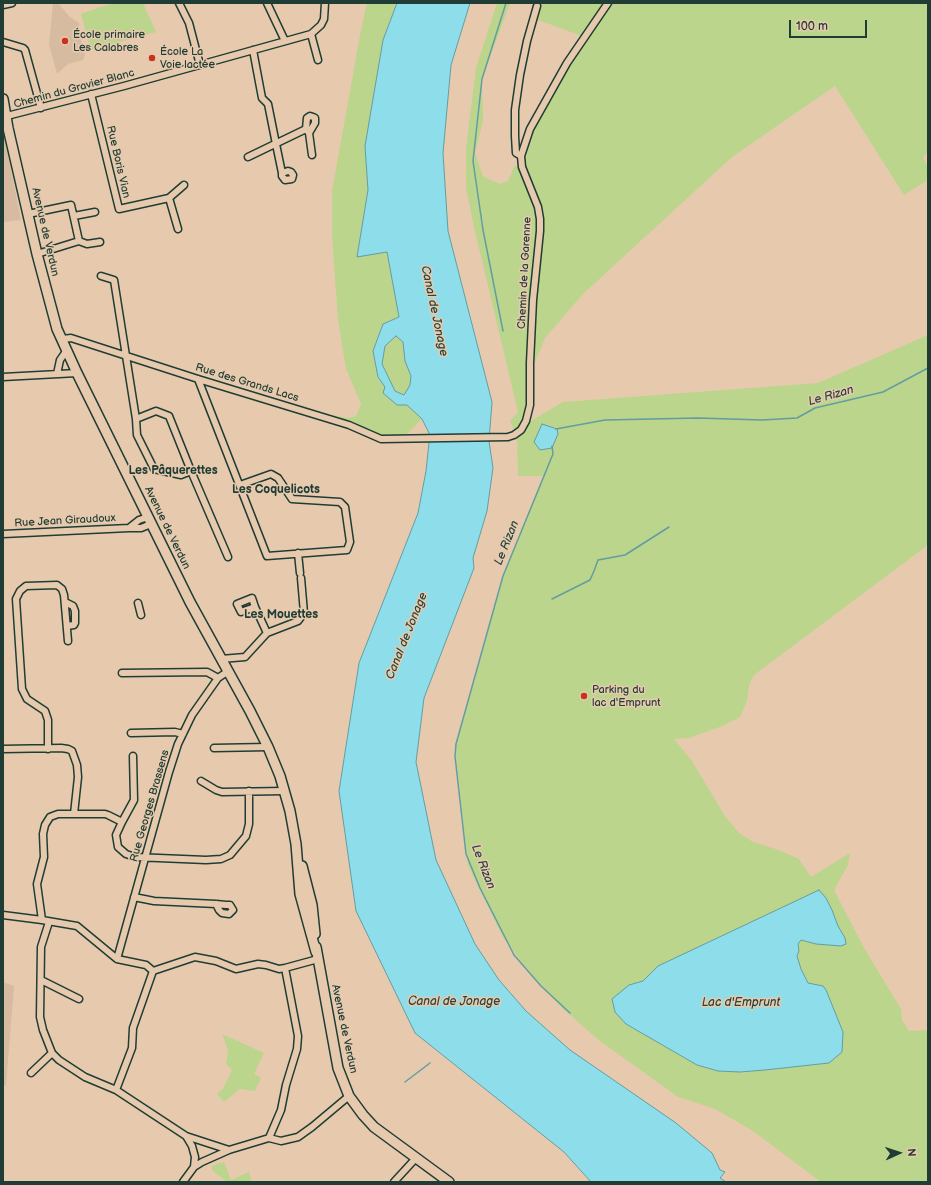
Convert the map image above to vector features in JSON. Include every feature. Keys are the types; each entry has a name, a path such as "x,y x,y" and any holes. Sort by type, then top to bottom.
{"main road":[{"name":"Avenue de Verdun","path":"3,99 5,117 37,254 57,329 77,373 190,602 227,672 250,711 268,747 280,776 311,899 317,956 338,1068 349,1096 363,1116 374,1127 449,1182"}],"street":[{"path":"3,6 12,3"},
{"path":"179,3 189,23 200,65"},
{"path":"267,3 285,41"},
{"name":"Chemin du Gravier Blanc","path":"5,117 310,34 321,26 324,20 325,3"},
{"path":"521,156 530,129 567,63 608,3"},
{"name":"Chemin de la Garenne","path":"504,437 514,435 521,430 526,421 530,405 530,363 540,219 538,207 522,167 521,156 516,153 515,136 520,75 526,41 537,6"},
{"path":"310,34 318,60"},
{"path":"3,42 25,50 41,108"},
{"path":"253,50 262,98 268,104 282,173"},
{"name":"Rue Boris Vian","path":"91,94 119,209 169,198 184,185"},
{"path":"248,157 307,131 312,155"},
{"path":"169,198 178,229"},
{"path":"28,214 71,205 79,240"},
{"path":"74,216 95,212"},
{"path":"37,254 79,240 87,244 100,242"},
{"path":"101,276 114,280 136,419 137,436 154,469 181,475 191,471"},
{"name":"Rue des Grands Lacs","path":"62,339 71,338 126,355 198,379 349,425 381,439 504,437"},
{"path":"57,374 60,360 67,350"},
{"path":"3,376 77,373"},
{"path":"198,379 267,556 347,550 350,542 344,507 340,502 292,499 278,478 271,474 240,485"},
{"path":"136,419 156,411 169,416 228,557"},
{"name":"Rue Jean Giraudoux","path":"3,534 141,528 150,520"},
{"path":"221,659 245,656 267,633 298,621 304,613 298,554"},
{"path":"48,749 48,720 46,711 27,699 22,689 16,599 20,591 26,586 57,585 62,588 65,602 68,641"},
{"path":"65,602 73,606 76,623 74,625 67,626"},
{"path":"138,603 141,615"},
{"path":"255,606 267,633"},
{"path":"122,673 207,672 218,678"},
{"name":"Rue Georges Brassens","path":"117,959 169,772 183,734 192,715 218,678 227,672"},
{"path":"131,733 175,732 183,734"},
{"path":"214,748 268,747"},
{"path":"3,749 68,749 72,751 77,766 78,777 74,814"},
{"path":"133,756 134,800 116,836 118,848 126,854 135,857 206,860 221,859 230,855 246,836 249,824 249,792"},
{"path":"201,781 222,792 285,791"},
{"path":"42,920 37,884 44,857 43,834 45,825 50,818 58,814 108,815 122,822"},
{"path":"134,897 154,901 216,904"},
{"path":"3,915 77,926 117,959 146,965 153,971"},
{"path":"49,922 41,947 40,1017 43,1030 52,1053 59,1060 85,1078 116,1090 186,1136 229,1150"},
{"path":"153,971 195,957 216,961 236,969 258,964 266,964 279,969 317,956"},
{"path":"269,1138 281,1110 286,1085 297,1049 298,1036 285,968"},
{"path":"116,1090 132,1048 133,1028 153,971"},
{"path":"41,980 79,999"},
{"path":"31,1073 52,1053"},
{"path":"183,1182 194,1167 229,1150 269,1138 281,1141 298,1137 349,1096"},
{"path":"186,1136 192,1146 195,1157 194,1167"},
{"path":"394,1182 416,1158"}],"shaded area":[{"name":"École primaire Les Calabres","path":"53,3 58,3 70,17 79,23 80,37 85,55 83,60 68,64 57,74 49,45"},
{"path":"3,129 21,220 3,222"},
{"path":"3,982 14,986 6,1086 3,1084"}],"green space":[{"path":"115,3 143,3 156,32 91,50 81,14"},
{"path":"367,3 397,3 383,40 365,146 368,190 357,256 387,251 399,317 383,324 373,351 378,377 397,405 407,405 422,419 406,435 395,437 381,437 329,417 332,415 348,418 356,416 361,404 346,369 338,320 332,236 332,191"},
{"path":"497,3 510,3 482,79 483,121 475,153 483,176 499,184 508,181 515,165 520,168 521,151 584,37 536,19 541,3 928,3 928,152 923,157 928,167 928,180 904,195 835,86 732,157 583,294 545,338 533,367 529,422 563,402 818,383 928,335 928,545 754,675 749,685 747,701 740,717 720,727 689,738 674,739 692,761 725,816 739,833 753,842 776,849 799,859 811,877 850,853 848,865 834,890 864,948 901,1009 902,1020 909,1031 928,1030 928,1182 821,1182 753,1131 715,1109 678,1097 600,1041 562,1008 532,977 503,937 468,866 455,747 503,575 543,476 518,476 517,436 510,421 518,412 466,188 466,148 476,68","holes":["819,890 832,910 838,926 845,938 841,946 816,944 801,940 798,944 799,951 797,956 801,969 808,983 823,986 829,1063 740,1072 718,1071 697,1065 626,1024 629,985 643,981 658,966"]},
{"path":"396,336 403,342 405,361 411,376 410,385 404,395 395,391 382,364 385,346"},
{"path":"222,1034 264,1053 254,1074 261,1078 255,1091 240,1089 224,1102 217,1094 223,1089 232,1070 226,1064 228,1050"},
{"path":"224,1162 231,1180 249,1172 252,1182 227,1182 213,1171 211,1166"}],"water":[{"name":"Canal de Jonage","path":"397,3 470,3 451,65 443,153 448,231 492,402 489,441 493,468 487,511 473,558 474,568 424,698 416,762 436,860 475,944 499,980 526,1011 570,1050 676,1123 712,1153 720,1170 725,1172 720,1178 726,1182 591,1182 564,1152 415,1033 356,911 339,791 359,663 418,513 426,471 429,443 429,433 422,419 407,405 397,405 383,393 385,387 378,377 373,351 383,324 399,317 387,252 357,257 368,190 365,146 383,40","holes":["396,336 403,342 405,361 411,376 410,385 404,395 395,391 382,364 385,346"]},
{"path":"542,424 557,429 558,434 552,448 540,450 534,442"},
{"name":"Lac d'Emprunt","path":"819,890 826,898 832,910 838,926 845,938 846,944 841,946 816,944 801,940 798,944 799,951 797,956 801,969 808,983 823,986 826,990 843,1032 842,1052 829,1063 740,1072 718,1071 697,1065 626,1024 615,1012 612,999 629,985 643,981 658,966"}],"waterway":[{"path":"503,331 483,230 473,161 482,79 506,3"},
{"name":"Le Rizan","path":"556,429 605,420 698,418 762,420 797,418 815,408 883,392 928,368"},
{"name":"Le Rizan","path":"552,446 553,454 503,576 456,744 455,756 466,854 480,888 514,955 541,986 570,1013"},
{"path":"552,599 590,580 598,560 625,555 669,527"},
{"path":"405,1082 430,1063"}],"place":[{"name":"École primaire Les Calabres","path":"65,41"},
{"name":"École La Voie lactée","path":"152,58"},
{"name":"Parking du lac d'Emprunt","path":"584,696"}],"district":[{"name":"Les Pâquerettes","path":"173,471"},
{"name":"Les Coquelicots","path":"276,490"},
{"name":"Les Mouettes","path":"281,615"}]}
